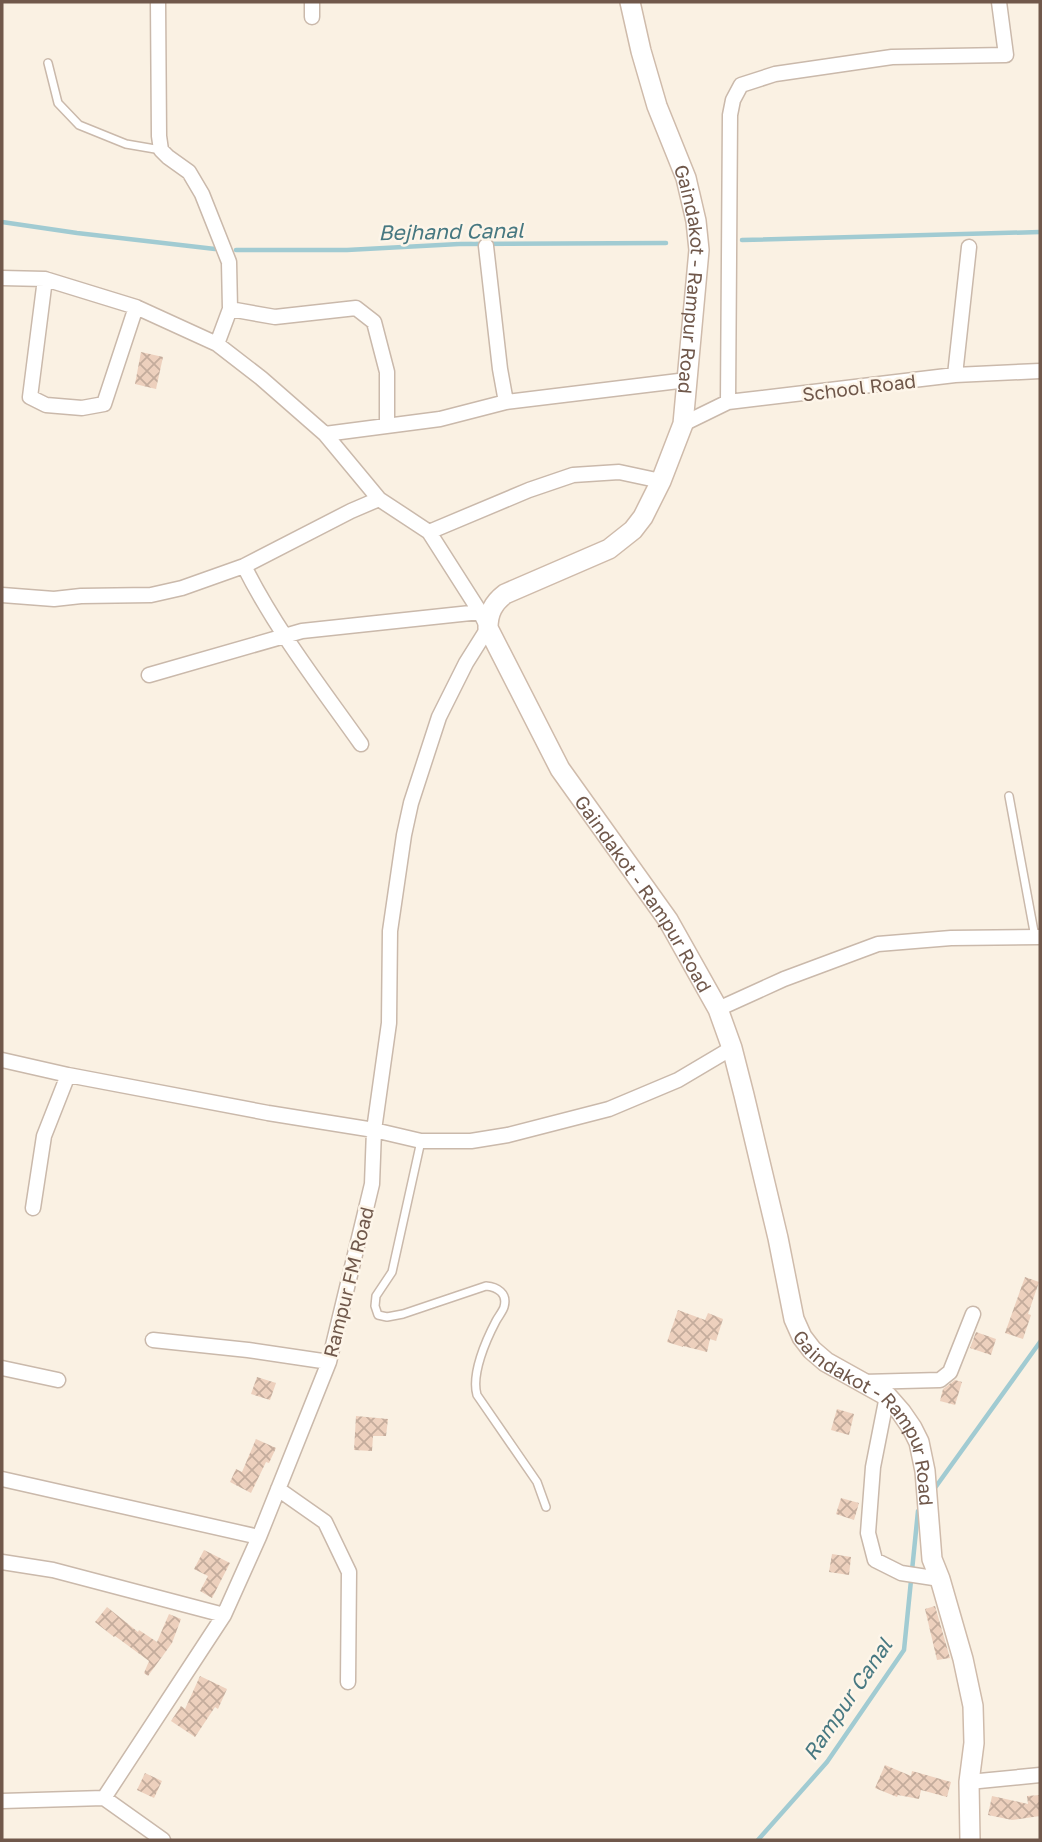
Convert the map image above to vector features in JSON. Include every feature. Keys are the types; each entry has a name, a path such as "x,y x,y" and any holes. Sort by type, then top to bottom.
{"main road":[{"name":"Gaindakot - Rampur Road","path":"630,2 657,106 686,178 696,221 699,250 683,424 661,481 643,517 633,530 609,549 505,594 497,600 488,618 484,620 560,769 668,920 718,1009 732,1048 778,1238 794,1319 802,1336 812,1350 826,1362 887,1396 901,1412 919,1441 925,1471 932,1559 963,1659 973,1706 974,1743 969,1782 970,1840"}],"street":[{"path":"159,2 161,150 189,172 202,194 229,262 230,309 217,344"},
{"path":"312,2 312,17"},
{"path":"728,402 730,115 733,100 741,85 775,74 892,57 1006,55 999,2"},
{"path":"486,246 506,402"},
{"path":"955,375 970,247"},
{"path":"2,278 45,279 136,307 217,344 325,434 379,499 429,532 484,620 302,631 149,675"},
{"path":"45,279 30,397 46,405 82,408 104,404 136,307"},
{"path":"230,309 275,317 356,308 374,322 387,372 387,425"},
{"name":"School Road","path":"683,424 728,402 955,375 1040,371"},
{"path":"325,434 440,419 506,402 687,380"},
{"path":"429,532 529,490 573,475 619,472 661,481"},
{"path":"2,595 54,599 151,595 182,588 244,566 379,499"},
{"path":"244,566 284,636 361,744"},
{"name":"Rampur FM Road","path":"104,1798 225,1615 329,1362 372,1184 374,1130 388,1023 390,931 404,835 411,803 439,718 484,620"},
{"path":"718,1009 784,979 878,944 951,938 1037,937"},
{"path":"2,1060 68,1076 374,1130 421,1141 471,1141 508,1135 609,1109 678,1080 732,1048"},
{"path":"33,1209 44,1136 68,1076"},
{"path":"862,1382 940,1380 950,1372 973,1314"},
{"path":"153,1340 329,1362"},
{"path":"2,1368 58,1380"},
{"path":"887,1396 873,1466 868,1533 874,1560 901,1573 940,1579"},
{"path":"2,1479 259,1537"},
{"path":"278,1489 325,1522 349,1572 348,1682"},
{"path":"2,1562 53,1570 225,1615"},
{"path":"969,1782 1040,1775"},
{"path":"2,1801 104,1798 163,1840"}],"lane":[{"path":"48,63 58,103 79,125 126,144 161,150"},
{"path":"1009,796 1037,937"},
{"path":"421,1141 392,1272 376,1296 378,1315 387,1317 403,1314 486,1286 496,1287 503,1295 505,1305 481,1356 474,1387 537,1482 546,1507"}],"building":[{"path":"141,352 163,357 156,389 135,384"},
{"path":"1025,1277 1039,1282 1023,1339 1005,1333"},
{"path":"678,1310 705,1320 708,1313 723,1319 716,1341 710,1339 707,1352 667,1342"},
{"path":"976,1332 996,1339 991,1355 970,1348"},
{"path":"257,1377 276,1383 270,1400 251,1394"},
{"path":"955,1380 962,1382 955,1405 940,1401 943,1389"},
{"path":"837,1409 854,1414 849,1435 831,1430"},
{"path":"356,1416 388,1419 386,1436 373,1436 372,1451 354,1450"},
{"path":"256,1439 276,1448 251,1493 230,1482 236,1469 242,1472"},
{"path":"841,1498 859,1503 854,1520 836,1514"},
{"path":"204,1550 230,1563 212,1598 200,1591 208,1576 194,1569"},
{"path":"832,1554 851,1557 849,1575 829,1572"},
{"path":"935,1606 950,1658 937,1660 925,1609"},
{"path":"107,1607 138,1632 139,1630 157,1642 169,1614 181,1619 172,1643 148,1676 144,1673 149,1661 95,1622"},
{"path":"200,1676 227,1689 218,1709 215,1707 195,1737 171,1721 181,1706 185,1709"},
{"path":"885,1765 911,1776 912,1771 951,1782 947,1797 921,1790 919,1799 897,1797 875,1788"},
{"path":"145,1773 162,1781 154,1798 137,1790"},
{"path":"1040,1795 1040,1816 1012,1820 988,1815 992,1796 1028,1804 1027,1796"}],"waterway":[{"name":"Bejhand Canal","path":"2,222 215,249"},
{"name":"Bejhand Canal","path":"742,240 1040,232"},
{"name":"Bejhand Canal","path":"236,250 347,250 459,244 666,243"},
{"name":"Rampur Canal","path":"932,1492 1040,1342"},
{"name":"Rampur Canal","path":"758,1840 827,1762 904,1650 918,1511 921,1508"}]}
